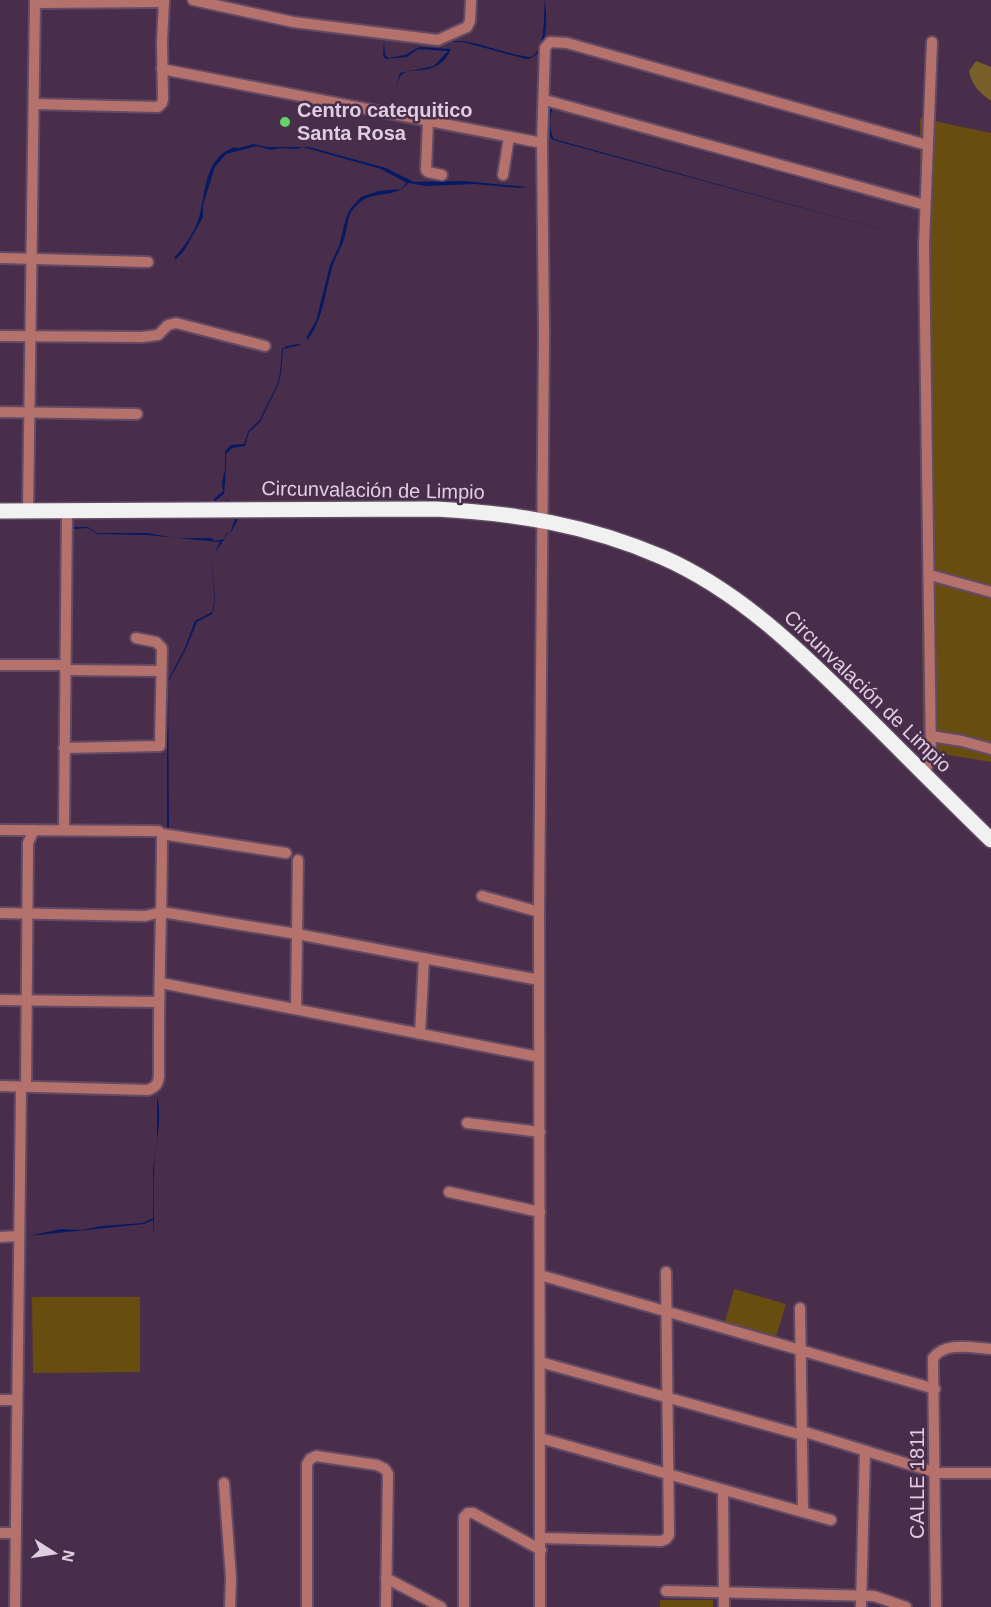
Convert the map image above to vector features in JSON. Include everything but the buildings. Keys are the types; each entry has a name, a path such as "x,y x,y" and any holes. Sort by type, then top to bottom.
{"highway":[{"name":"Circunvalación de Limpio","path":"0,511 436,509 492,512 592,532 662,557 714,586 773,627 816,666 991,840"}],"street":[{"path":"193,0 293,22 438,40 467,27 470,21 471,0"},
{"path":"28,512 35,2 164,1 162,103 158,106 34,104"},
{"path":"540,1607 539,912 542,143 545,48 550,42 556,42 927,145"},
{"path":"924,773 931,759 932,736 924,245 932,42"},
{"path":"162,69 542,143"},
{"path":"545,100 925,205"},
{"path":"428,121 426,167 428,172 442,175"},
{"path":"503,175 509,137"},
{"path":"0,258 148,262"},
{"path":"0,336 148,337 158,335 168,325 176,324 265,346"},
{"path":"0,412 137,414"},
{"path":"64,830 67,510"},
{"path":"930,576 991,592"},
{"path":"64,748 160,746 161,646 156,642 136,638"},
{"path":"0,665 161,671"},
{"path":"932,736 991,749"},
{"path":"0,830 158,831 162,834 286,853"},
{"path":"15,1607 19,1236 27,1000 28,843 34,830"},
{"path":"0,1086 148,1090 154,1088 158,1083 162,834"},
{"path":"296,1010 298,860"},
{"path":"482,896 539,912"},
{"path":"0,913 145,916 162,912 297,934 539,981"},
{"path":"420,1034 424,958"},
{"path":"161,983 539,1057"},
{"path":"0,1000 158,1002"},
{"path":"467,1123 540,1132"},
{"path":"449,1192 540,1212"},
{"path":"0,1237 19,1236"},
{"path":"541,1538 662,1541 669,1535 666,1272"},
{"path":"540,1275 935,1389"},
{"path":"800,1308 803,1512"},
{"name":"CALLE 1811","path":"936,1607 933,1358 938,1351 946,1348 991,1349"},
{"path":"540,1362 802,1433 935,1472 991,1473"},
{"path":"0,1400 17,1400"},
{"path":"540,1437 831,1520"},
{"path":"861,1601 865,1451"},
{"path":"307,1607 307,1464 315,1456 362,1462 385,1469 389,1479 386,1607"},
{"path":"224,1483 231,1578 230,1607"},
{"path":"723,1490 724,1607"},
{"path":"464,1607 464,1517 468,1513 473,1513 541,1550"},
{"path":"0,1533 15,1533"},
{"path":"386,1578 441,1607"},
{"path":"666,1591 724,1592 861,1601 874,1596 906,1607"}],"shaded area":[{"path":"545,0 545,36 543,44 534,57 526,59 463,42 451,42 458,41 467,42 531,57 540,47 542,39"},
{"path":"384,40 385,55 389,58 405,55 419,47 451,49 438,65 424,70 404,73 397,84 389,109 400,73 434,66 448,51 418,49 407,57 386,59 383,56"},
{"path":"976,61 991,67 991,101 977,88 970,76 969,71"},
{"path":"553,106 915,212 553,107 550,123 550,107"},
{"path":"920,118 991,133 991,762 923,751"},
{"path":"550,123 554,139 920,240 553,140 550,137"},
{"path":"254,144 267,147 303,147 271,150 257,146 226,154 215,167 203,205 203,217 184,251 176,259 174,258 197,224 208,176 217,159 235,147"},
{"path":"303,147 386,168 414,182 464,181 527,187 474,184 426,186 409,183 402,188 395,192 369,197 362,201 349,216 344,240 333,265 318,322 308,339 306,338 316,321 330,265 339,246 350,209 361,197 379,191 400,189 407,183 381,169"},
{"path":"301,345 283,349 278,385 260,422 249,432 245,446 232,448 226,454 224,494 216,500 232,502 214,503 214,499 223,491 225,451 231,445 244,444 249,430 259,421 277,385 282,349"},
{"path":"236,515 237,521 232,531 224,539 227,533 231,531"},
{"path":"73,527 88,527 97,533 148,533 172,537 97,534 88,528 73,529"},
{"path":"178,538 211,538 215,541 224,539 215,554 220,542"},
{"path":"212,568 215,601 212,614 197,622 185,651 168,682 169,830 167,829 167,682 184,650 195,621 212,612 214,594"},
{"path":"157,1096 159,1113 158,1132 154,1169 154,1235 153,1220 144,1224 29,1236 61,1229 81,1230 143,1223 153,1218 153,1169 157,1139"},
{"path":"734,1289 786,1304 776,1337 725,1322"},
{"path":"32,1297 140,1297 140,1372 33,1373"},
{"path":"660,1600 713,1600 713,1607 660,1607"}],"place":[{"name":"Centro catequitico Santa Rosa","path":"285,122"}]}
